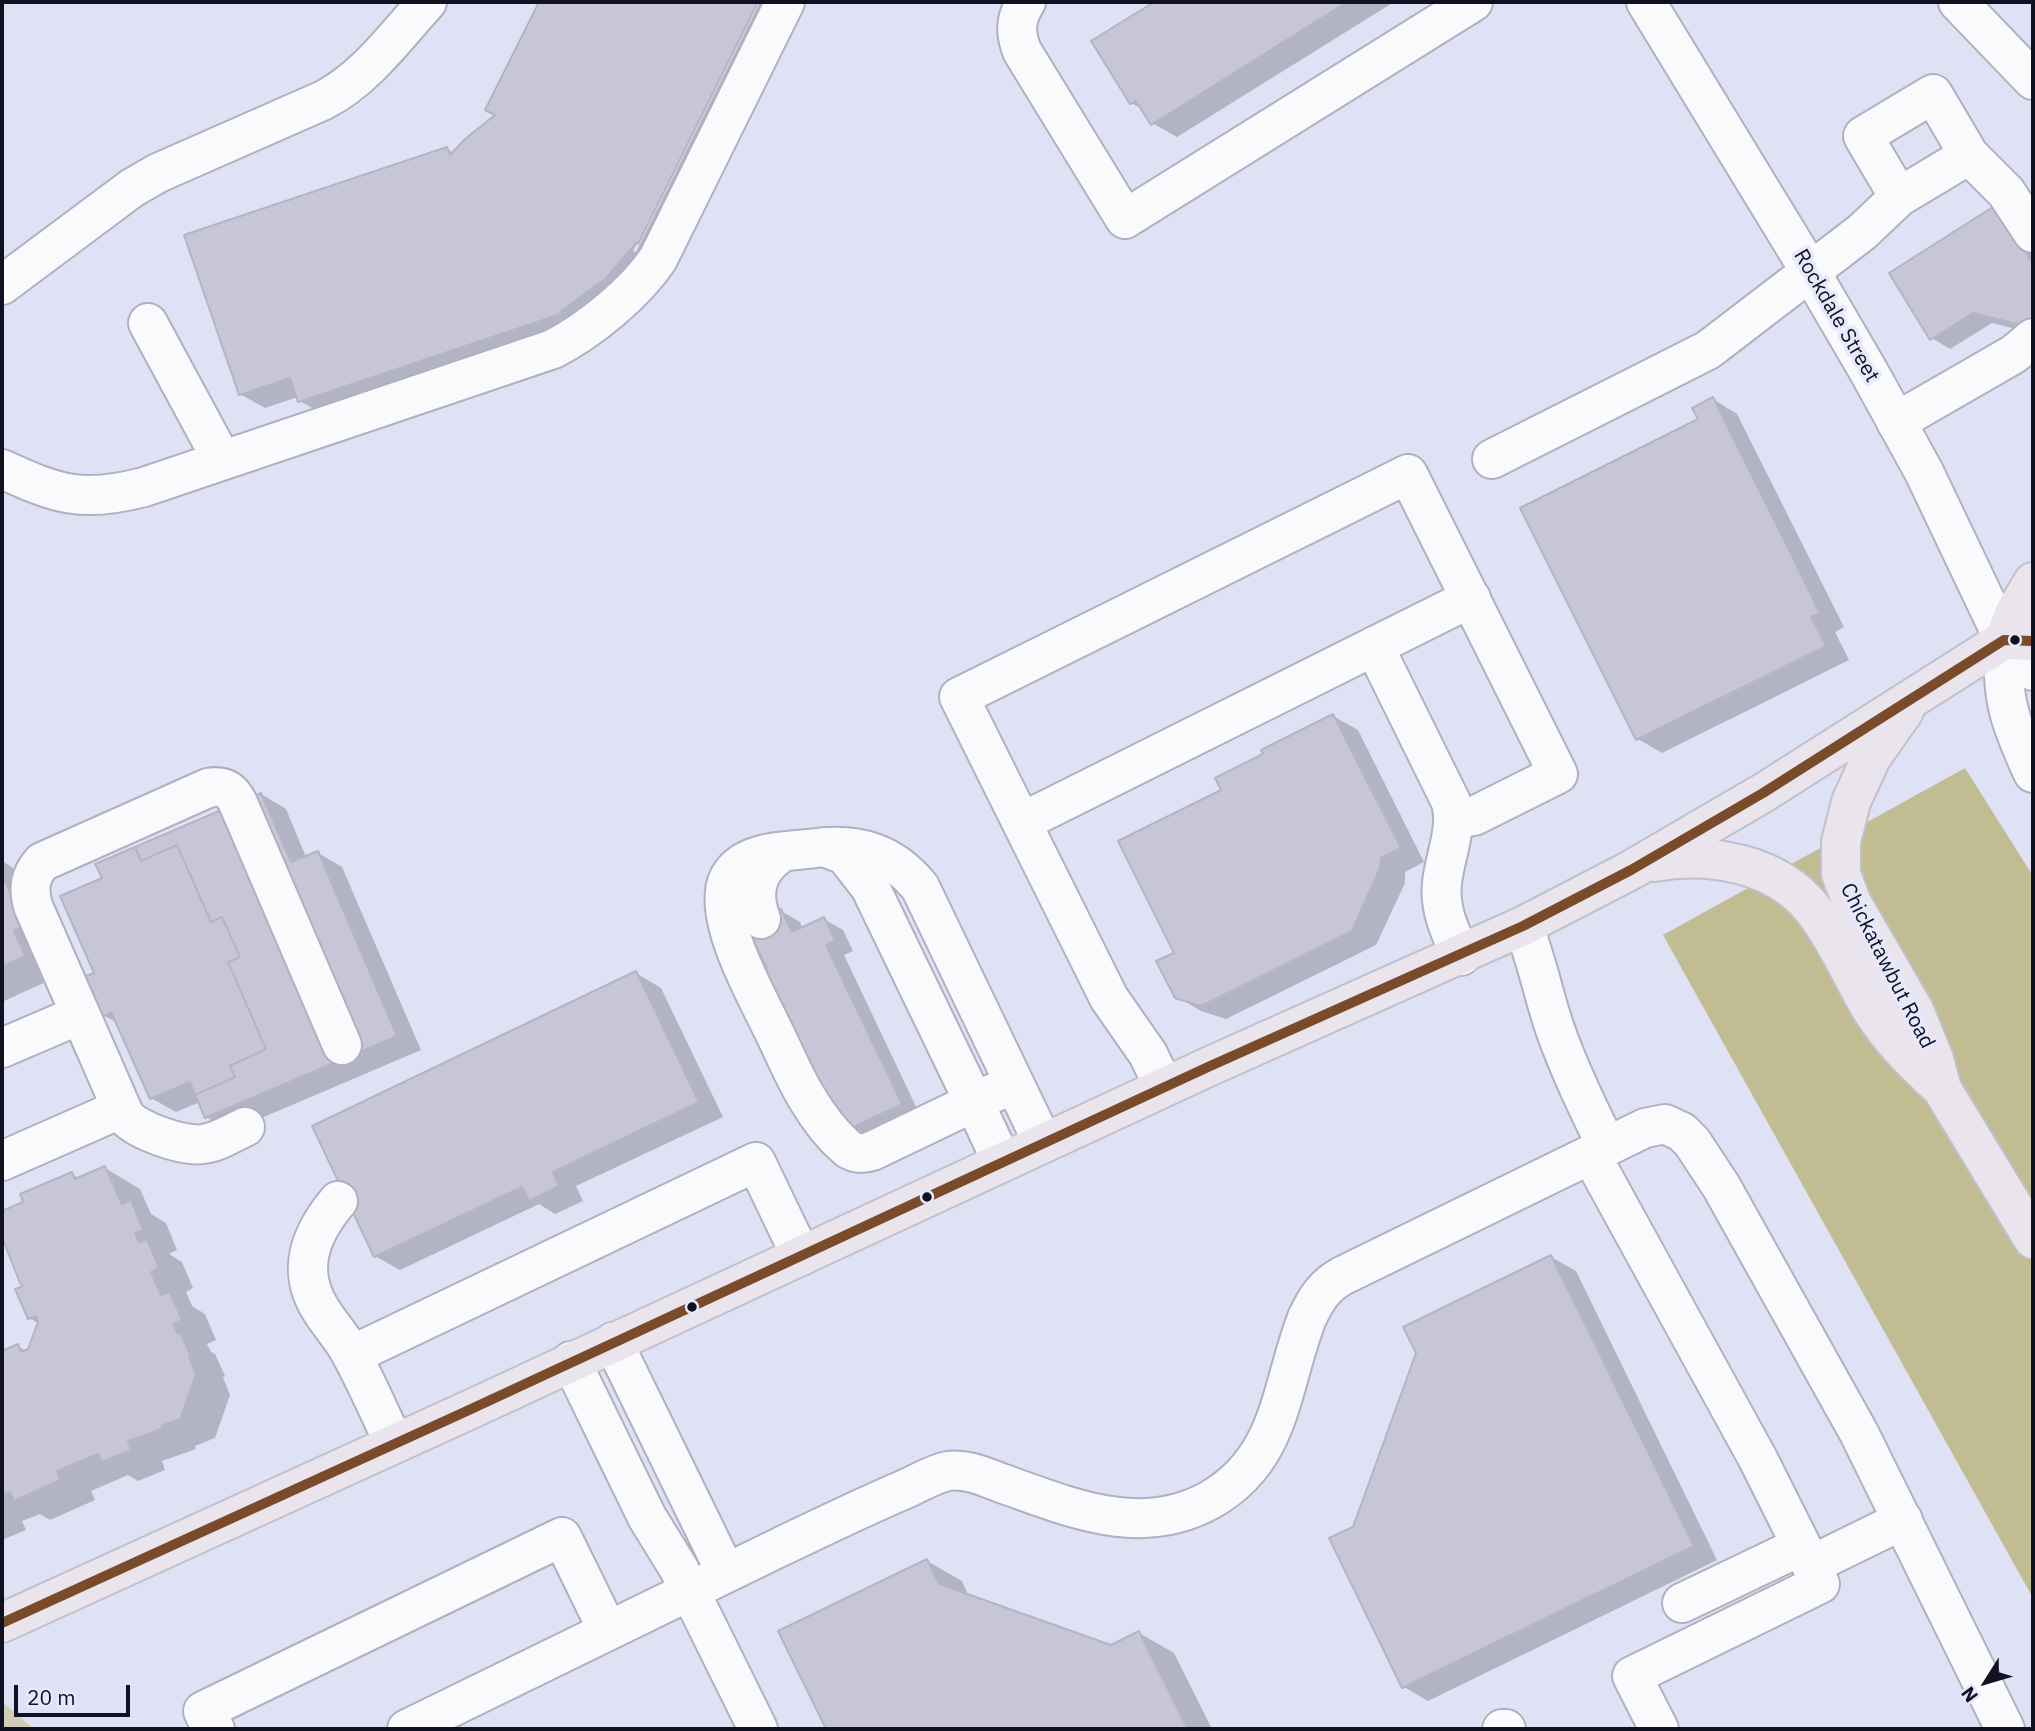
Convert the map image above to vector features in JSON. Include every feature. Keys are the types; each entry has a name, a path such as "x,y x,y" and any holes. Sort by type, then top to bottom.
{"main road":[{"path":"2,1623 469,1410 1164,1087 1523,926 1631,870 1763,793 1918,695 2019,640 2014,614 2033,582"},
{"name":"Chickatawbut Road","path":"1918,695 1883,737 1865,770 1847,813 1839,857 1845,890 1915,1012 1934,1059 1942,1089"},
{"name":"Chickatawbut Road","path":"1631,870 1674,858 1720,859 1762,872 1795,891 1816,913 1885,1029 1917,1066 1942,1089 2033,1239"}],"street":[{"path":"2,285 144,180 173,164 340,91 368,67 427,2"},
{"path":"2,469 57,492 73,495 100,496 144,487 554,349 585,330 639,282 657,259 785,2"},
{"path":"1026,2 1018,15 1016,28 1022,51 1125,219 1473,2"},
{"name":"Rockdale Street","path":"1648,2 1810,271 1896,422 1962,549 2019,640"},
{"path":"1958,2 2033,80"},
{"path":"1899,197 1863,136 1933,94 1969,155 2006,192 2033,233"},
{"path":"1492,459 1720,343 1868,227 1899,197 1969,155"},
{"path":"148,323 222,460"},
{"path":"1896,422 2014,354 2033,338"},
{"path":"1164,1087 1144,1048 1109,998 960,697 1408,474 1558,774 1474,816 1454,819"},
{"path":"1022,822 1471,598"},
{"path":"2019,640 2033,671"},
{"path":"2019,640 2004,695 2010,719 2033,773"},
{"path":"1374,646 1448,795 1454,819 1441,890 1444,916 1461,956"},
{"path":"245,1127 208,1143 189,1144 131,1124 120,1109 33,906 29,886 31,877 42,862 208,788 218,786 228,789 238,803 342,1045"},
{"path":"824,847 845,855 870,887 1002,1162"},
{"path":"1015,1083 872,1151 859,1153 847,1148 802,1090 744,968 734,944 726,908 724,893 728,881 741,864 764,854 824,847 871,850 899,865 920,887 1015,1083 1043,1143"},
{"path":"761,919 755,887 766,866 781,853"},
{"path":"1523,926 1535,958 1555,1031 1583,1097 1599,1151 1820,1584 1632,1676 1659,1729"},
{"path":"2,1048 79,1015"},
{"path":"2,1161 120,1109"},
{"path":"407,1729 859,1509 946,1471 969,1472 1086,1513 1115,1518 1159,1518 1207,1501 1235,1482 1256,1461 1264,1448 1307,1318 1327,1286 1342,1276 1658,1125 1677,1128 1692,1142 1721,1186 1839,1398 1903,1520 2006,1729"},
{"path":"352,1355 756,1162 801,1256"},
{"path":"338,1201 320,1225 307,1257 313,1296 352,1355 394,1443"},
{"path":"613,1342 726,1573"},
{"path":"571,1361 647,1517 690,1591 758,1729"},
{"path":"1682,1604 1903,1520"},
{"path":"215,1729 203,1712 562,1536 608,1631"}],"shaded area":[{"path":"1965,768 2033,876 2033,1598 1663,935"},
{"path":"5,1704 34,1729 2,1729 2,1706"}],"building":[{"path":"539,2 758,2 638,244 636,243 606,278 560,312 561,314 298,402 290,378 239,395 184,235 447,147 450,155 495,115 485,110"},
{"path":"1154,2 1347,2 1151,125 1136,101 1130,104 1091,41"},
{"path":"1996,205 2033,264 2033,328 1973,313 1930,340 1889,273"},
{"path":"1713,397 1820,613 1811,617 1826,646 1636,740 1520,508 1698,419 1692,408"},
{"path":"1333,714 1401,848 1381,858 1380,868 1352,931 1201,1006 1175,998 1156,961 1174,953 1118,841 1221,790 1215,778 1263,754 1261,750"},
{"path":"261,793 291,862 318,851 397,1036 205,1118 195,1095 235,1077 230,1066 266,1049 228,962 240,957 222,917 211,922 177,845 141,861 135,847"},
{"path":"177,845 211,922 222,917 240,957 228,962 266,1049 230,1066 235,1077 195,1095 190,1082 150,1099 111,1012 102,1017 84,977 94,973 60,896 102,878 95,864 135,847 141,861"},
{"path":"6,882 25,926 14,930 25,956 2,967 2,883"},
{"path":"781,909 792,932 824,917 835,940 826,945 902,1104 852,1128 824,1101 762,970 767,968 746,926"},
{"path":"636,971 699,1102 553,1172 559,1186 529,1201 522,1187 374,1257 312,1126"},
{"path":"105,1166 122,1204 131,1200 143,1230 135,1233 139,1243 147,1239 159,1268 151,1272 161,1295 170,1292 182,1320 173,1324 177,1333 180,1332 196,1374 180,1419 161,1426 162,1429 128,1441 131,1450 102,1462 98,1454 57,1471 60,1480 14,1501 10,1492 2,1495 2,1351 18,1344 21,1352 28,1349 38,1322 36,1316 28,1319 15,1289 23,1286 2,1237 2,1211 23,1202 20,1194 72,1172 75,1179"},
{"path":"1551,1255 1694,1546 1402,1688 1329,1538 1353,1527 1416,1353 1403,1327"},
{"path":"927,1559 939,1584 1111,1645 1139,1631 1188,1729 826,1729 778,1631"}],"transit line":[{"path":"2,1623 1208,1067 1523,926 1631,870 1763,793 2004,640 2033,641"}]}
